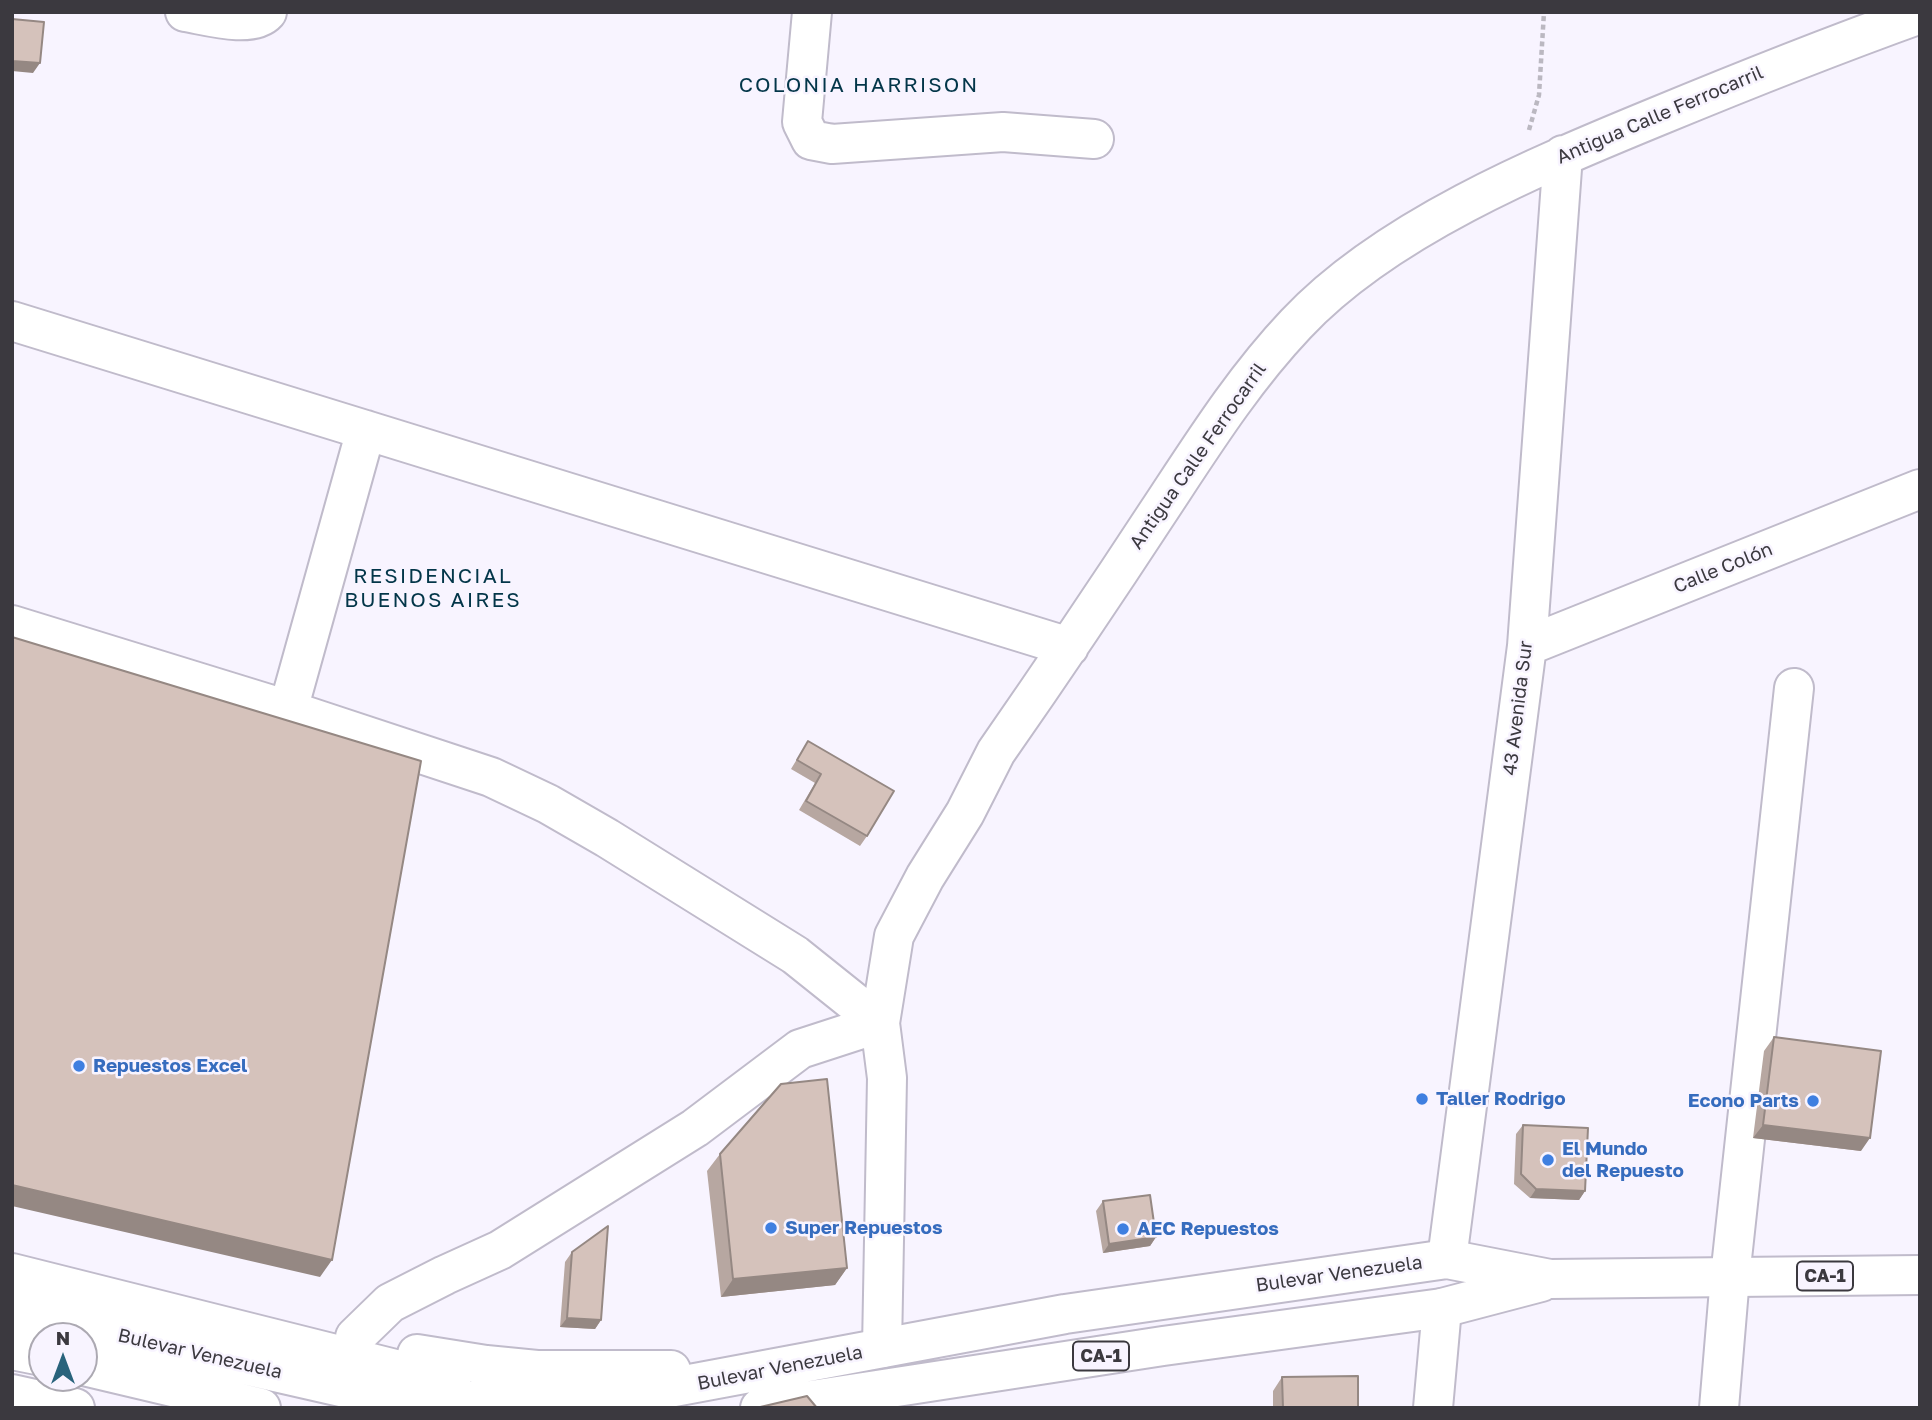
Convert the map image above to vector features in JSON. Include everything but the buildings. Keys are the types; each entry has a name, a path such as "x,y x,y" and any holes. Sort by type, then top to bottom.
{"main road":[{"path":"185,12 242,21 264,16 267,12"},
{"path":"812,12 802,122 811,140 832,144 1003,132 1094,139"},
{"name":"Antigua Calle Ferrocarril","path":"882,1348 887,1078 880,1023 894,936 925,877 965,813 996,752 1245,382 1297,322 1367,263 1429,222 1563,155 1808,54 1920,14"},
{"name":"43 Avenida Sur","path":"1447,1259 1527,646 1563,155"},
{"path":"12,321 1069,647"},
{"path":"288,710 366,430"},
{"name":"Calle Colón","path":"1527,646 1920,489"},
{"path":"12,625 288,710 491,777 548,804 607,838 795,955 880,1023"},
{"path":"1719,1408 1730,1277 1794,688"},
{"path":"355,1337 390,1303 500,1250 695,1128 800,1049 880,1023"},
{"path":"12,1251 409,1353 486,1365 537,1370 781,1368"},
{"name":"Bulevar Venezuela","path":"12,1312 403,1399 599,1401 1078,1312 1447,1259 1550,1279 1920,1275"},
{"path":"12,1273 452,1383 545,1386 781,1368"},
{"name":"Bulevar Venezuela","path":"760,1408 890,1398 1163,1346 1442,1308 1550,1279"},
{"path":"1433,1408 1442,1308"},
{"name":"Bulevar Venezuela","path":"98,1369 261,1408"},
{"path":"12,1394 58,1406"}],"path":[{"path":"1516,178 1539,95 1544,12"}],"place":[{"name":"Repuestos Excel","path":"79,1066"},
{"name":"Taller Rodrigo","path":"1422,1099"},
{"name":"Econo Parts","path":"1813,1101"},
{"name":"El Mundo del Repuesto","path":"1548,1160"},
{"name":"Super Repuestos","path":"771,1228"},
{"name":"AEC Repuestos","path":"1123,1229"}],"district":[{"name":"COLONIA HARRISON","path":"859,85"},
{"name":"RESIDENCIAL BUENOS AIRES","path":"433,588"}]}
